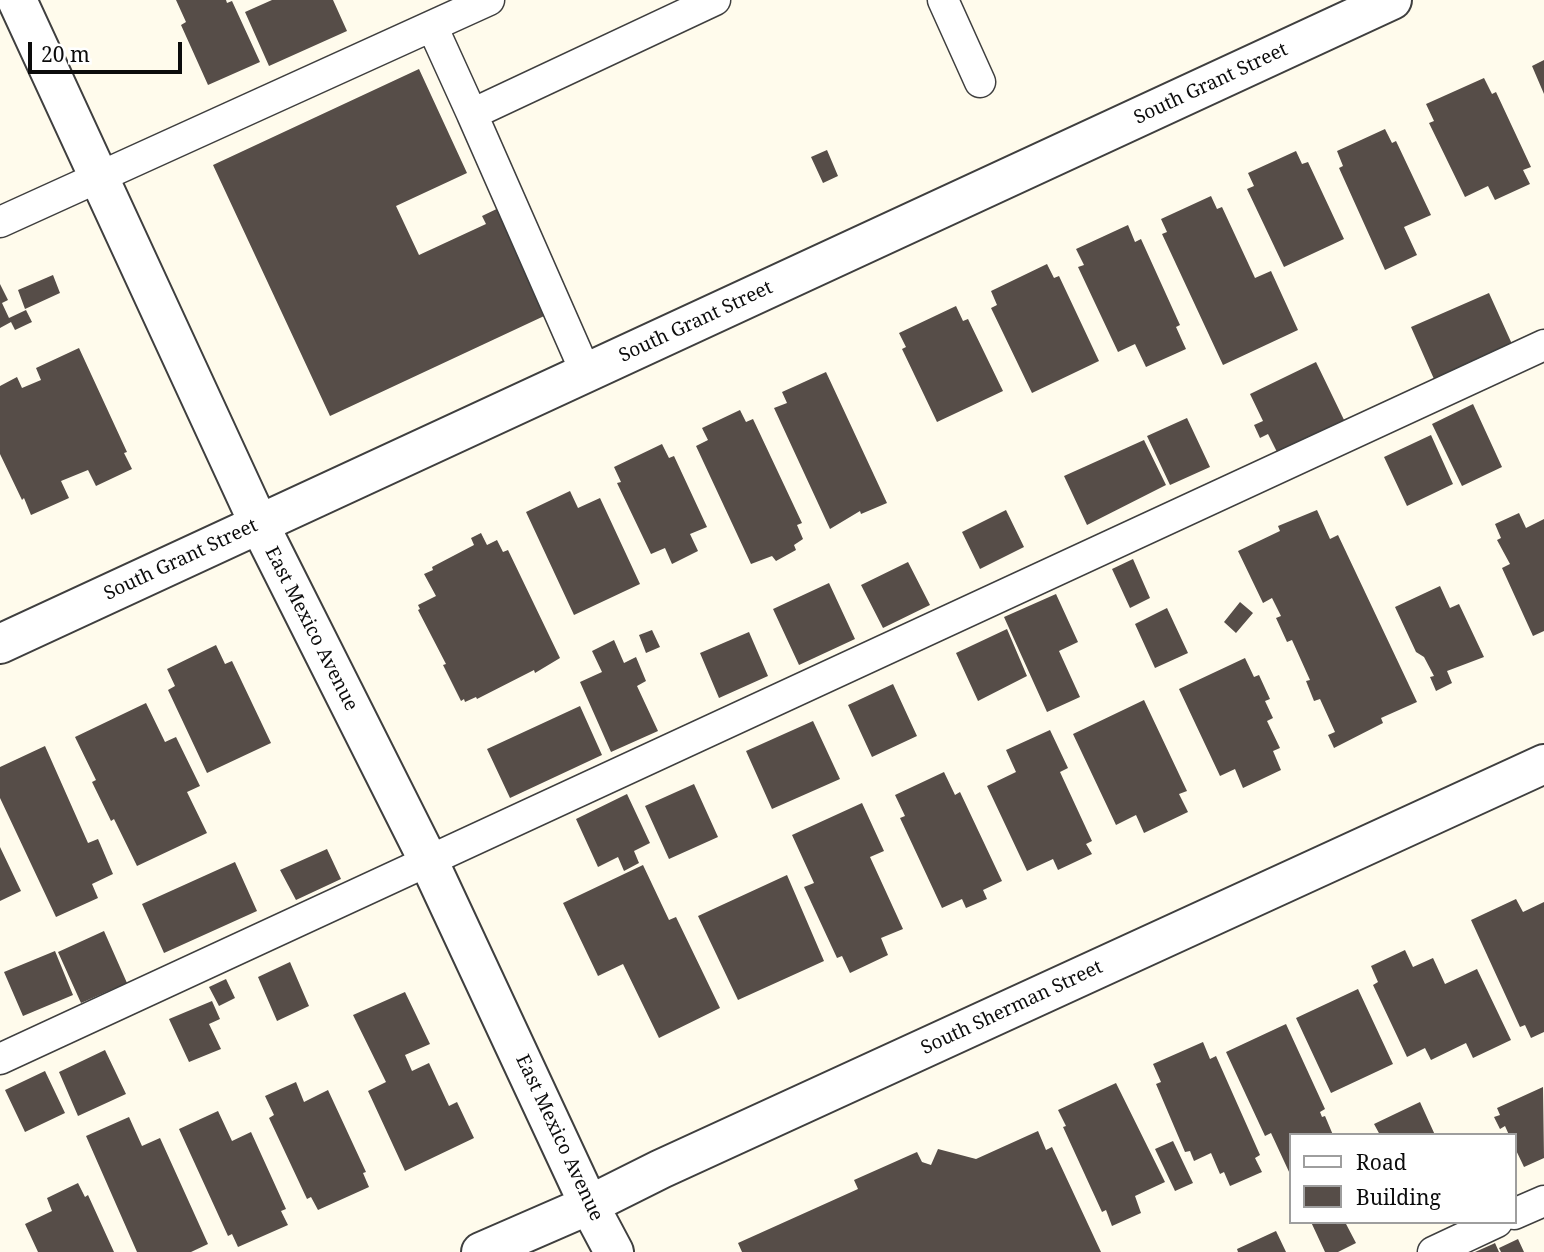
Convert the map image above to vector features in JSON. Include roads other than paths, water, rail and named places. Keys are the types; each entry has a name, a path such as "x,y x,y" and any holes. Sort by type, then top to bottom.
{"street":[{"name":"East Mexico Avenue","path":"17,0 258,524 429,862 589,1205 614,1252"},
{"name":"South Grant Street","path":"0,643 1392,0"},
{"name":"South Sherman Street","path":"481,1252 589,1205 661,1169 1544,764"}],"lane":[{"path":"0,222 489,0"},
{"path":"472,114 715,0"},
{"path":"943,0 981,82"},
{"path":"432,26 586,373"},
{"path":"0,1059 1544,345"},
{"path":"1516,1213 1544,1201"},
{"path":"1433,1252 1493,1224"}]}
